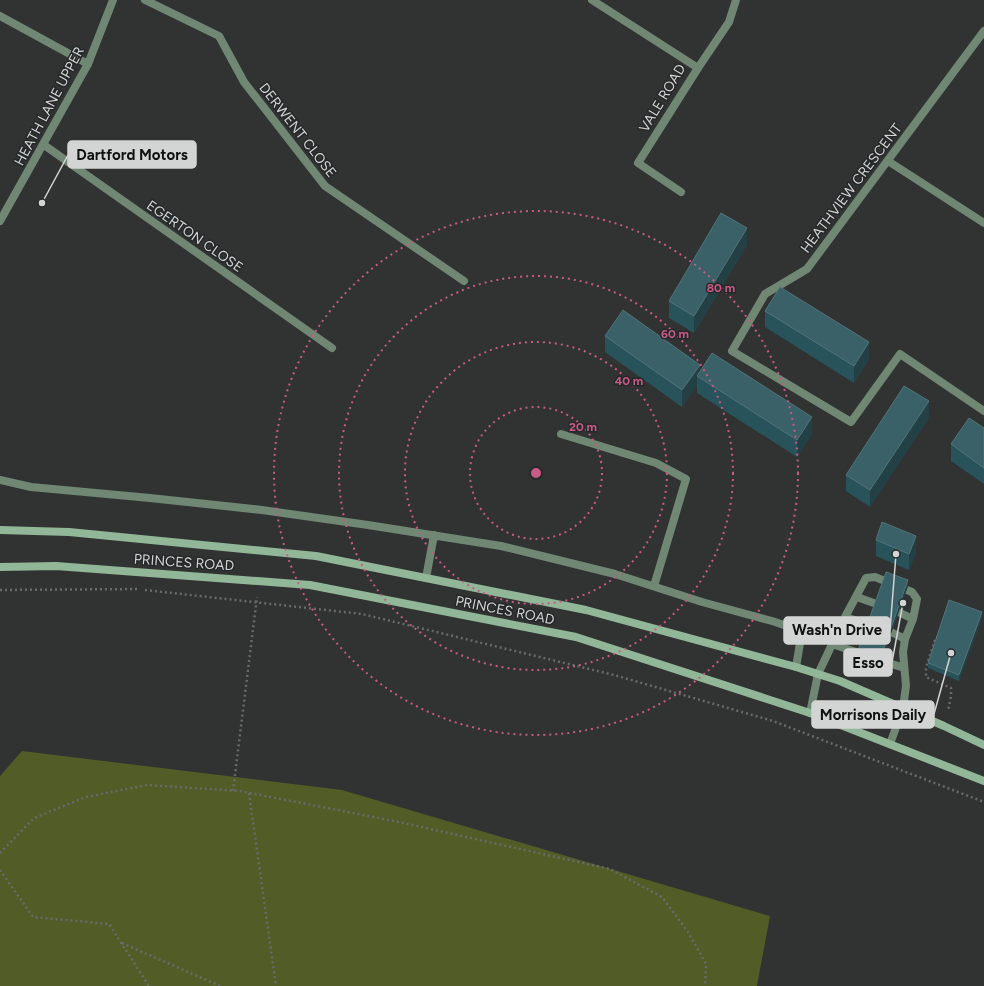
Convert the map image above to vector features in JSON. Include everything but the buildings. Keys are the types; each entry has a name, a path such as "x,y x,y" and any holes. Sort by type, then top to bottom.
{"main road":[{"name":"PRINCES ROAD","path":"0,530 68,532 316,556 586,610 840,681 984,745"},
{"name":"PRINCES ROAD","path":"0,567 56,566 310,585 576,637 810,713 984,781"}],"street":[{"name":"HEATH LANE UPPER","path":"0,221 44,145 88,64 114,0"},
{"name":"DERWENT CLOSE","path":"145,0 219,36 244,82 325,186 464,281"},
{"name":"VALE ROAD","path":"592,0 698,68 638,163 681,192"},
{"path":"698,68 729,22 736,0"},
{"path":"0,16 88,64"},
{"name":"HEATHVIEW CRESCENT","path":"984,30 807,269 765,294 732,352 851,422 900,354 984,411"},
{"name":"EGERTON CLOSE","path":"44,145 332,348"},
{"path":"888,161 984,223"},
{"path":"561,434 656,463 686,479 654,586"},
{"path":"0,480 31,487 255,509 501,546 615,574 702,602 772,621 802,631 796,668"},
{"path":"426,578 434,535"},
{"path":"810,713 818,674 832,644 866,578 875,577 912,592 917,599 913,619 905,639 903,652 906,686 903,708 890,744"},
{"path":"857,597 913,619"},
{"path":"845,617 888,631 905,639"},
{"path":"832,644 904,668"}],"path":[{"path":"234,791 257,602 257,581"},
{"path":"0,590 141,589 362,614 614,675 773,721 984,802"},
{"path":"938,637 936,637 926,667 926,676 952,688 944,726"},
{"path":"0,853 34,818 86,797 147,786 249,793 399,822 610,869 662,897 688,932 706,964 705,986"},
{"path":"249,793 276,986"},
{"path":"0,870 33,917 109,924 149,986"},
{"path":"122,943 220,986"}],"green space":[{"path":"22,751 342,790 770,916 757,986 0,986 0,776"}],"place":[{"name":"Dartford Motors","path":"42,203"},
{"name":"Wash'n Drive","path":"896,554"},
{"name":"Esso","path":"903,603"},
{"name":"Morrisons Daily","path":"951,653"}]}
